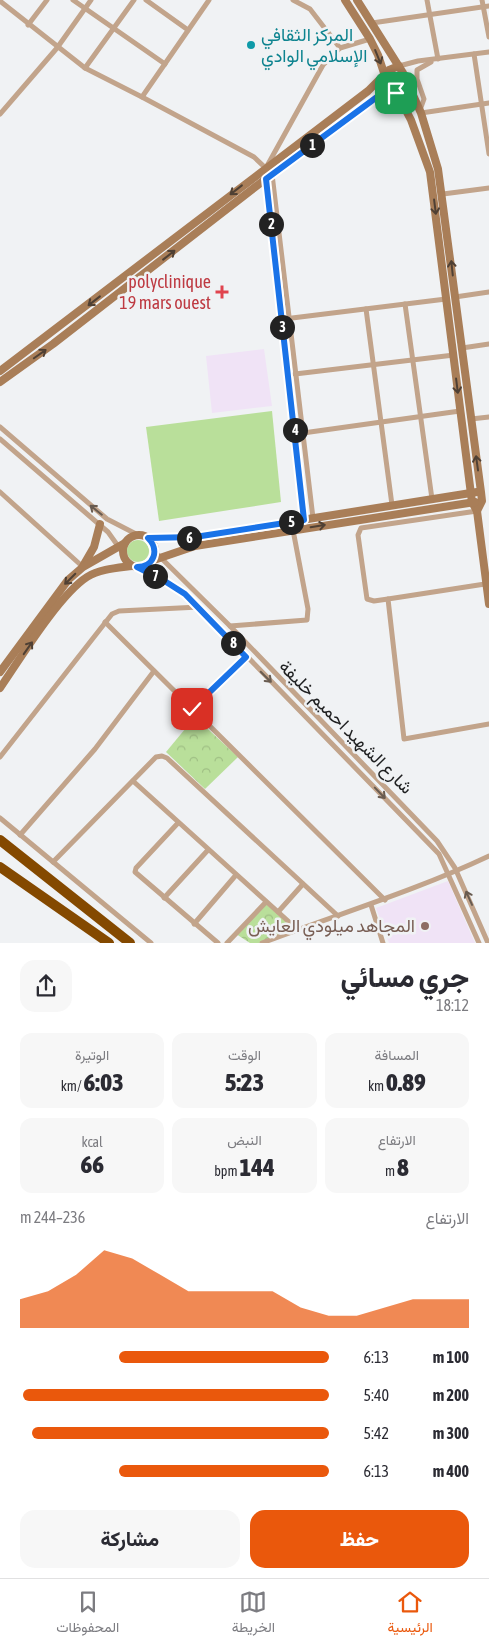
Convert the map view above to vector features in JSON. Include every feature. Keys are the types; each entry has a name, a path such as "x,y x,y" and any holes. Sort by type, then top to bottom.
{"highway":[{"path":"0,840 130,943"},
{"path":"0,867 109,943"}],"main road":[{"path":"345,0 370,39 384,75 411,120 430,172 472,502 477,511 489,604"},
{"path":"357,0 399,66 420,112 438,169 443,194 481,492 487,500"},
{"path":"0,371 62,326 368,91 392,68 399,66"},
{"path":"0,382 53,344 269,176 381,94 406,81"},
{"path":"0,672 64,584 83,567 122,548 130,538 138,536 148,538 195,537 481,492"},
{"path":"0,688 42,628 80,582 97,572 145,566 157,555 194,546 487,500"},
{"path":"477,511 487,500"},
{"path":"83,567 94,547 100,524"},
{"path":"148,538 157,555"},
{"path":"122,548 127,563 134,566"}],"street":[{"path":"28,25 47,0"},
{"path":"73,0 165,64"},
{"path":"0,114 57,48 91,0"},
{"path":"85,68 134,0"},
{"path":"146,0 188,30"},
{"path":"142,97 209,0"},
{"path":"293,0 310,9 340,48"},
{"path":"427,0 438,59"},
{"path":"482,0 486,6 489,37"},
{"path":"3,2 28,25 85,68 228,142 264,169 269,176 296,374 312,518"},
{"path":"372,23 486,6"},
{"path":"264,169 323,64 340,48 370,39"},
{"path":"399,66 489,52"},
{"path":"474,54 489,154"},
{"path":"438,59 417,70 417,79 424,99 420,112 489,103"},
{"path":"269,176 281,319 304,520"},
{"path":"443,194 489,188"},
{"path":"455,298 489,292"},
{"path":"281,319 446,299"},
{"path":"405,304 432,499"},
{"path":"366,309 392,505"},
{"path":"462,348 489,344"},
{"path":"296,374 454,355"},
{"path":"303,433 460,410"},
{"path":"471,419 489,417"},
{"path":"0,427 102,514 138,536"},
{"path":"0,439 100,524 122,548"},
{"path":"0,492 83,567"},
{"path":"477,511 360,528 358,535 367,599 374,601 486,584"},
{"path":"230,626 307,620 308,609 293,530"},
{"name":"شارع الشهيد احميم خليفة","path":"157,555 230,626 437,841 457,871 488,943"},
{"name":"شارع الشهيد احميم خليفة","path":"134,566 174,586 199,607 439,854 479,943"},
{"path":"388,599 404,739 489,724"},
{"path":"0,757 105,622 119,611 199,607"},
{"path":"105,622 385,900"},
{"path":"192,709 246,657"},
{"path":"20,835 95,749 154,671"},
{"path":"53,862 156,757 162,756 167,758 338,916"},
{"path":"133,781 178,824 298,930"},
{"path":"0,818 152,943"},
{"path":"178,824 135,870 136,875 218,943"},
{"path":"164,898 208,850"},
{"path":"262,943 278,940 298,930 385,900 450,875 489,856"},
{"path":"194,924 236,875"},
{"path":"278,912 303,884"},
{"path":"227,943 266,902"},
{"path":"371,905 383,943"}],"shaded area":[{"path":"264,349 272,406 212,413 206,356"},
{"name":"المجاهد ميلودي العايش","path":"448,881 475,943 389,943 376,908"}],"green space":[{"path":"272,411 281,502 159,521 146,427"},
{"path":"138,540 146,543 149,551 146,559 138,562 130,559 127,551 130,543"},
{"path":"195,717 238,757 205,789 166,752"},
{"path":"266,904 293,928 259,943 250,943 236,934"}],"place":[{"name":"المركز الثقافي الإسلامي الوادي","path":"251,45"},
{"name":"polyclinique 19 mars ouest","path":"222,292"},
{"name":"المجاهد ميلودي العايش","path":"425,926"}],"route":[{"path":"192,709 246,657 185,594 174,586 137,567 145,566 154,557 154,547 148,538 195,537 304,520 266,179 381,94 392,89 396,93"}]}
